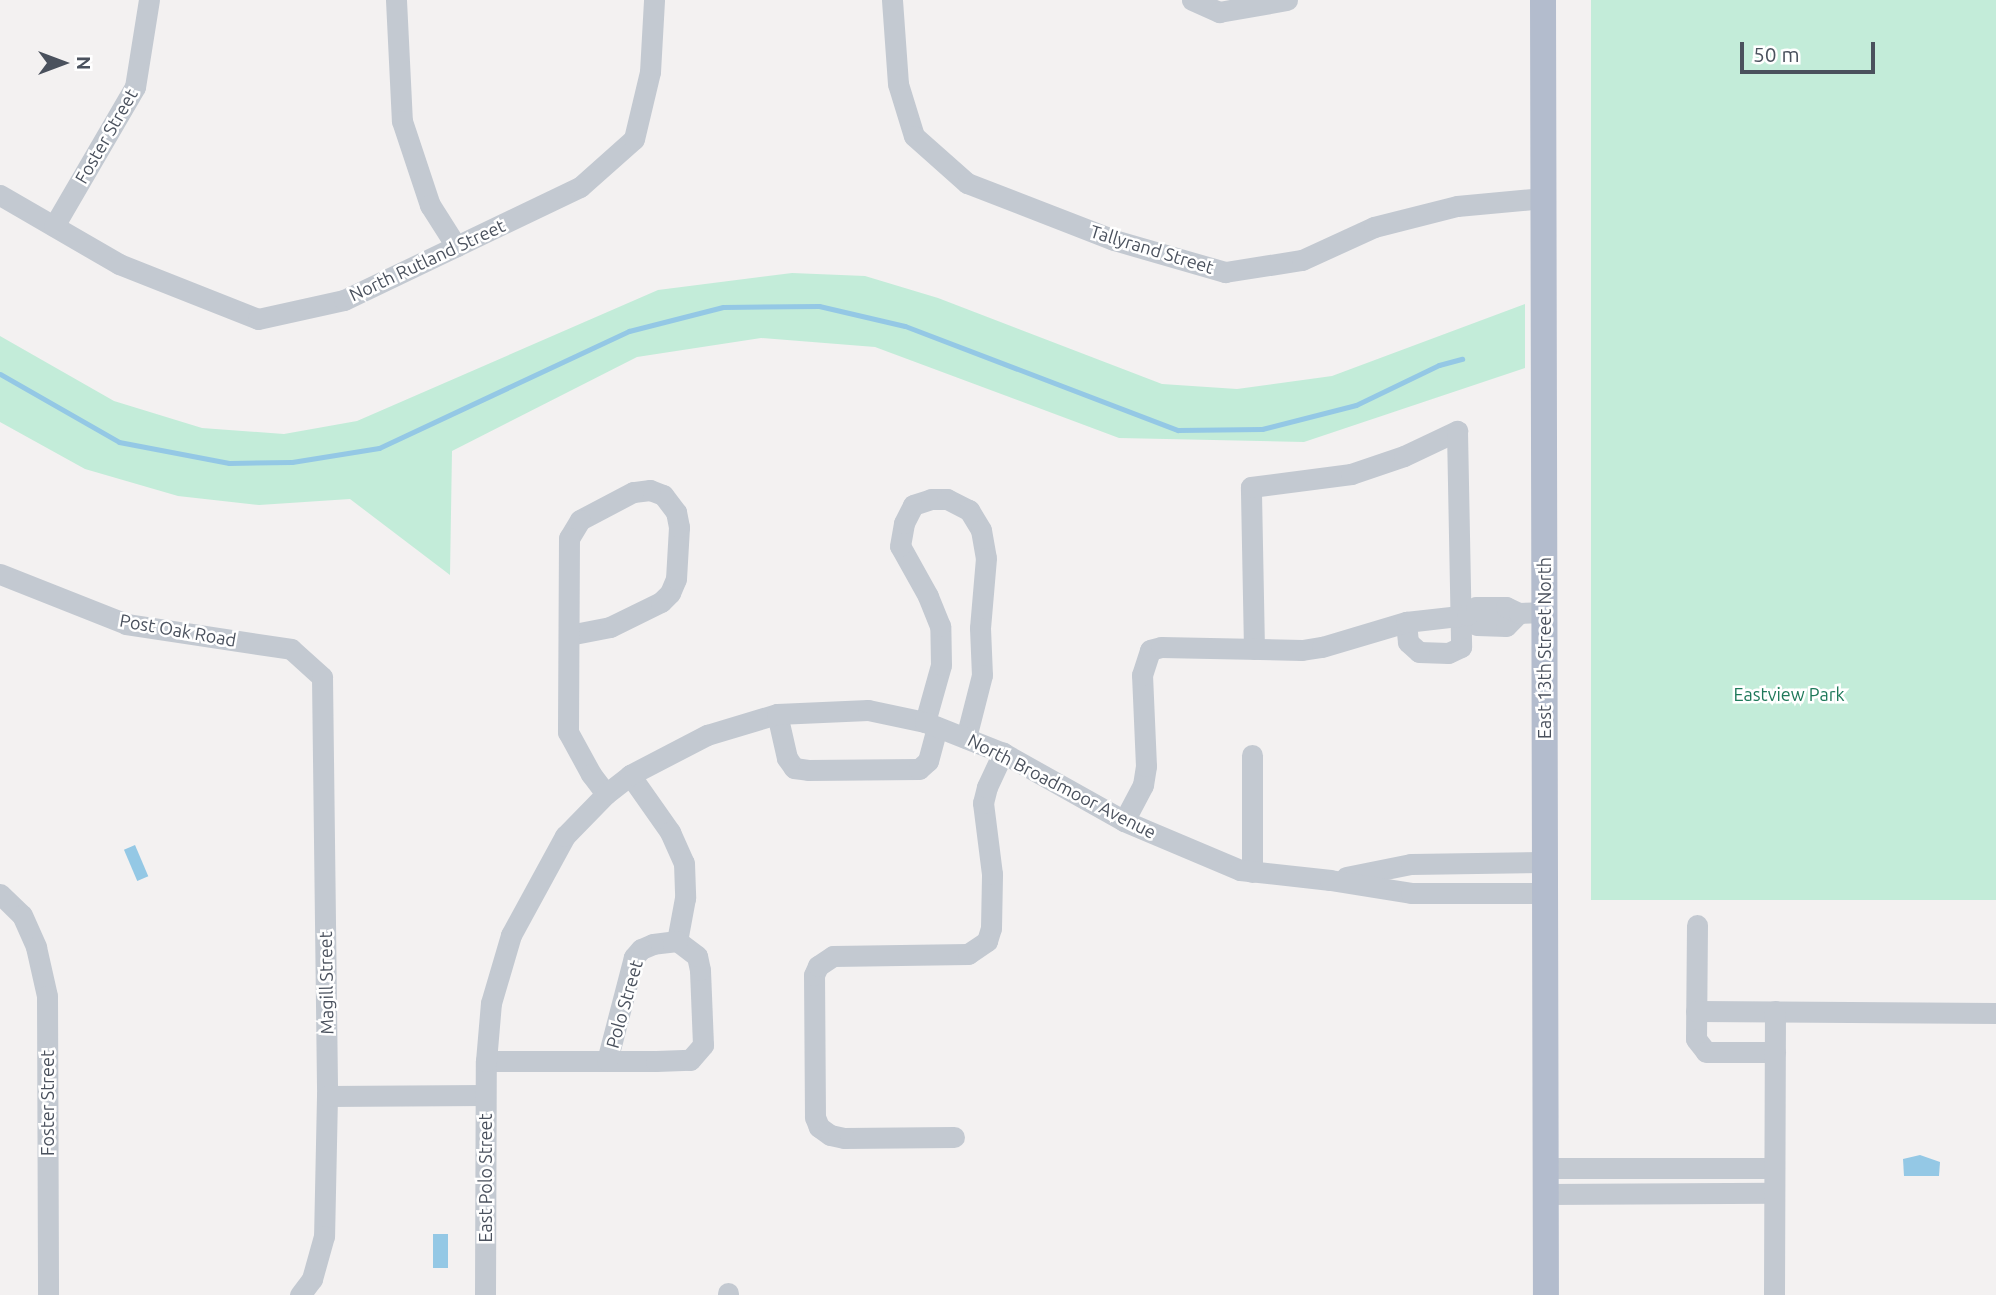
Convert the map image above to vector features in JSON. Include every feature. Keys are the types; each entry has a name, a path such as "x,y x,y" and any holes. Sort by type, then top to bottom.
{"main road":[{"name":"East 13th Street North","path":"1543,0 1544,198 1532,613 1544,862 1546,1295"}],"street":[{"name":"Foster Street","path":"54,226 135,88 149,0"},
{"path":"396,0 402,121 430,205 456,246"},
{"name":"North Rutland Street","path":"0,195 119,264 258,319 344,300 580,187 634,139 650,72 654,0"},
{"name":"Tallyrand Street","path":"892,0 898,84 914,136 967,183 1114,240 1224,272 1302,260 1374,227 1457,206 1544,198"},
{"path":"1192,0 1219,12 1287,0"},
{"path":"1254,649 1251,487 1351,474 1404,456 1457,431 1463,615 1461,647 1448,653 1419,652 1408,642 1406,622"},
{"path":"569,635 610,626 661,602 670,593 677,579 679,527 676,512 663,495 650,490 633,492 580,520 569,538 568,732 591,774 606,794"},
{"path":"777,714 787,758 794,768 919,769 928,761 941,665 940,626 928,596 900,546 904,523 913,505 930,499 947,499 969,510 981,530 986,558 980,628 982,675 966,737"},
{"name":"Post Oak Road","path":"0,574 126,624 291,649 314,670"},
{"path":"1124,821 1143,785 1146,766 1142,675 1150,650 1161,647 1322,647 1406,622 1463,615 1477,625 1506,626 1532,613"},
{"name":"Magill Street","path":"300,1295 312,1279 324,1236 327,1096 323,677 314,670"},
{"name":"North Broadmoor Avenue","path":"486,1062 491,1003 510,935 565,836 606,794 630,775 707,735 777,714 868,710 931,725 1003,753 1124,821 1240,870 1411,893 1544,893"},
{"path":"954,1137 844,1138 830,1135 820,1127 815,1116 814,975 818,966 833,956 968,954 987,941 991,928 992,874 983,803 987,787 1003,753"},
{"path":"1252,755 1252,872"},
{"path":"630,775 670,832 684,863 685,898 677,941"},
{"name":"North Broadmoor Avenue","path":"1330,880 1411,864 1544,862"},
{"name":"Foster Street","path":"0,894 22,915 36,947 47,996 48,1295"},
{"path":"1697,925 1696,1039 1706,1052 1775,1052"},
{"name":"Polo Street","path":"486,1062 607,1061 690,1060 703,1045 697,956 677,941 653,944 641,949 634,957 607,1061"},
{"path":"1696,1011 1996,1013"},
{"path":"1774,1295 1775,1011"},
{"name":"East Polo Street","path":"485,1295 486,1062"},
{"path":"327,1096 485,1095"},
{"path":"1546,1181 1774,1168"},
{"path":"1546,1181 1774,1193"}],"green space":[{"name":"Eastview Park","path":"1591,0 1996,0 1996,900 1591,900"},
{"path":"792,273 865,276 938,298 1162,384 1237,389 1332,376 1525,304 1525,368 1304,442 1119,438 875,347 761,338 637,357 452,451 450,575 350,499 259,505 178,496 85,469 0,422 0,336 114,401 202,428 284,434 357,421 658,290"}],"water":[{"path":"135,845 148,876 137,881 124,850"},
{"path":"1920,1155 1940,1162 1939,1176 1904,1176 1903,1159"},
{"path":"433,1234 448,1234 448,1268 433,1268"}],"waterway":[{"path":"0,374 119,442 229,463 292,462 379,448 629,331 723,307 819,306 905,326 1178,430 1262,429 1356,405 1439,365 1462,359"}]}
